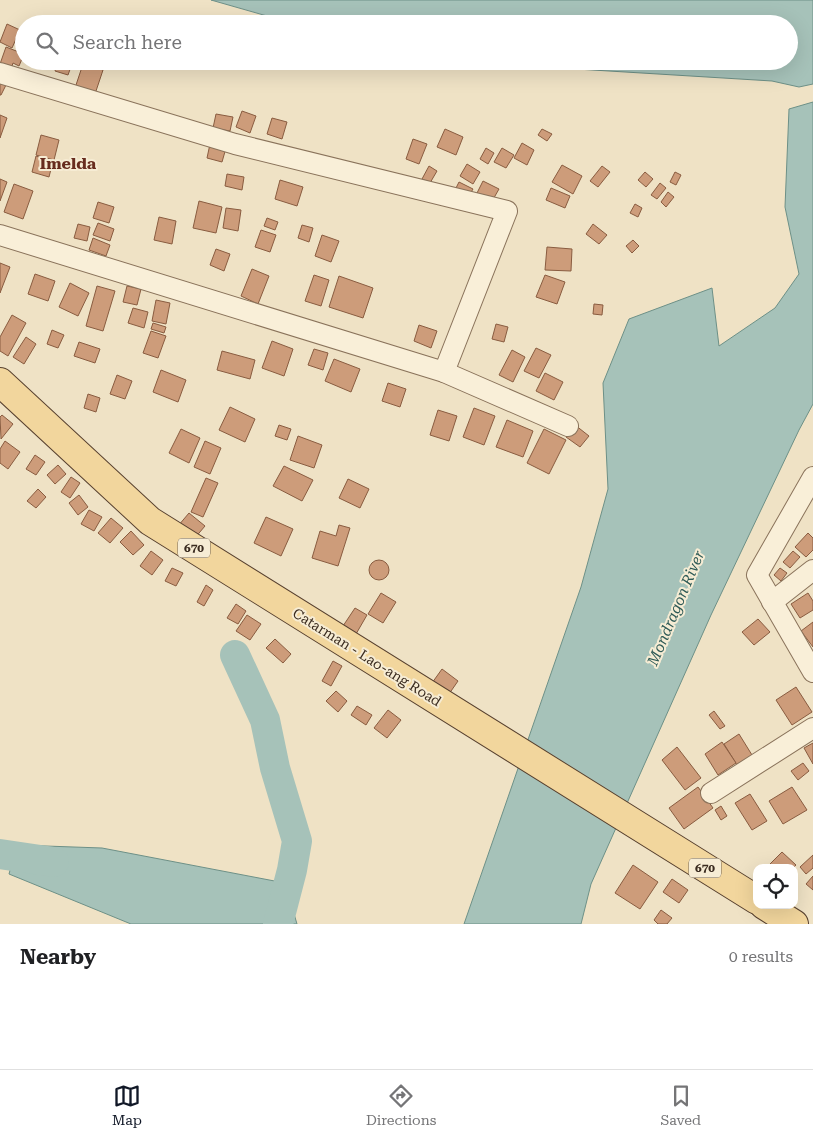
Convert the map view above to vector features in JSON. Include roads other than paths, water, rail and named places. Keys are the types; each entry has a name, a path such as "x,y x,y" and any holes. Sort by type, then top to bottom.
{"main road":[{"name":"Catarman - Lao-ang Road","path":"0,382 150,521 753,897"},
{"path":"770,909 794,924"}],"street":[{"path":"0,73 235,144 507,211 444,372"},
{"path":"0,235 444,372 568,426"},
{"path":"813,477 757,575 813,672"},
{"path":"772,602 813,570"},
{"path":"711,793 813,728"}],"water":[{"path":"211,0 813,0 813,84 799,87 772,81 593,70 798,70 798,15 264,15"},
{"name":"Mondragon River","path":"813,102 813,404 711,615 591,884 581,924 464,924 581,587 608,489 603,383 629,319 712,288 719,346 775,308 799,274 785,207 789,109"},
{"path":"17,845 102,848 285,883 297,924 131,924 9,874"}],"waterway":[{"path":"235,655 265,720 275,768 297,841 292,870 278,924"},
{"path":"0,854 54,862"}],"district":[{"name":"Imelda","path":"68,163"}]}
